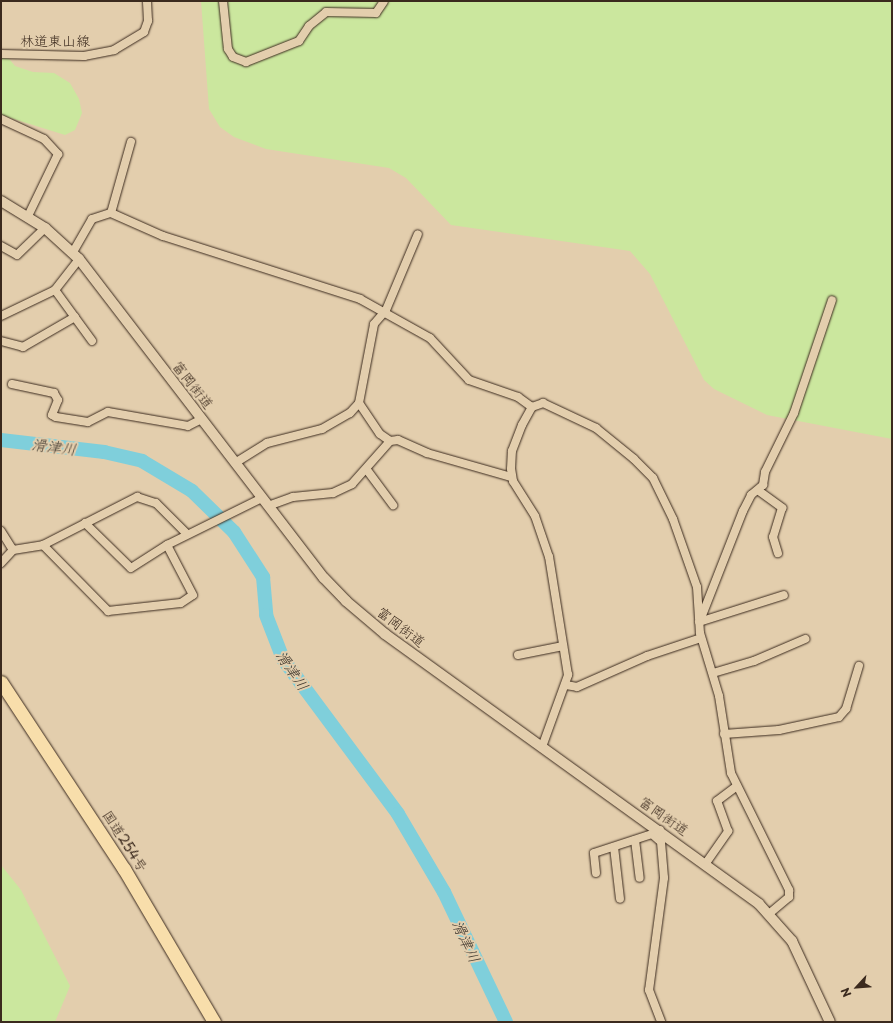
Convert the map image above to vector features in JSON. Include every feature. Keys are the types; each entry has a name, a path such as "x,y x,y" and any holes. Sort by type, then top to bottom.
{"highway":[{"name":"国道254号","path":"1,682 124,869 214,1022"}],"street":[{"name":"林道東山線","path":"1,54 84,56 114,50 144,32 148,21 147,1"},
{"path":"223,1 228,49 233,57 246,62 299,40 309,26 326,12 376,13 384,1"},
{"path":"1,119 44,139 58,154 28,216"},
{"path":"111,213 131,142"},
{"name":"富岡街道","path":"1,200 45,228 76,256 324,578 364,618 542,747 660,835 706,863 769,914 806,966 830,1022"},
{"path":"1,316 54,290 76,256 92,219 111,213 162,236 360,299 382,313 430,338 470,380 518,397 532,407"},
{"path":"1,246 16,255 45,228"},
{"path":"235,463 267,443 322,429 350,413 359,403 368,345 374,324 386,310 418,234"},
{"path":"54,290 92,341"},
{"path":"699,622 743,511 752,495 759,491 794,413 832,300"},
{"path":"1,341 23,347 75,317"},
{"path":"12,384 54,393 58,400 52,415 56,417 88,422 108,412 188,426 202,419"},
{"path":"359,403 380,434 390,441 398,440 427,453 511,477"},
{"path":"542,747 566,685 568,675 549,557 531,507 511,477 512,451 532,407 543,403 596,428 653,478 691,566 697,587 701,638 713,673 724,734 737,786 789,890 788,897 769,914"},
{"path":"268,506 293,497 333,493 352,484 367,470 390,441"},
{"path":"367,470 393,505"},
{"path":"759,491 782,508 773,537 778,553"},
{"path":"1,563 13,550 43,545 136,497 156,503 189,533"},
{"path":"85,523 131,568 189,533 249,506 262,498"},
{"path":"1,531 13,550"},
{"path":"43,545 108,611 191,599 190,587 167,545"},
{"path":"699,622 784,595"},
{"path":"566,685 577,687 646,656 701,638"},
{"path":"713,673 754,661 805,639"},
{"path":"518,655 563,646"},
{"path":"724,734 779,730 839,717 846,709 859,666"},
{"path":"706,863 728,831 717,801 737,786"},
{"path":"596,873 594,853 652,834 660,835 664,878 649,990 660,1022"},
{"path":"635,840 640,878"},
{"path":"614,847 620,899"}],"green space":[{"path":"201,1 892,1 892,439 767,415 714,389 704,380 650,274 630,251 451,225 406,178 389,168 266,149 234,137 220,127 209,109"},
{"path":"1,49 15,66 33,72 54,73 70,83 79,99 82,113 75,130 65,135 1,115"},
{"path":"1,865 21,890 70,986 55,1022 1,1022"}],"waterway":[{"name":"滑津川","path":"1,440 104,452 142,461 192,491 234,532 263,577 266,615 283,659 398,814 444,892 506,1022"}]}
